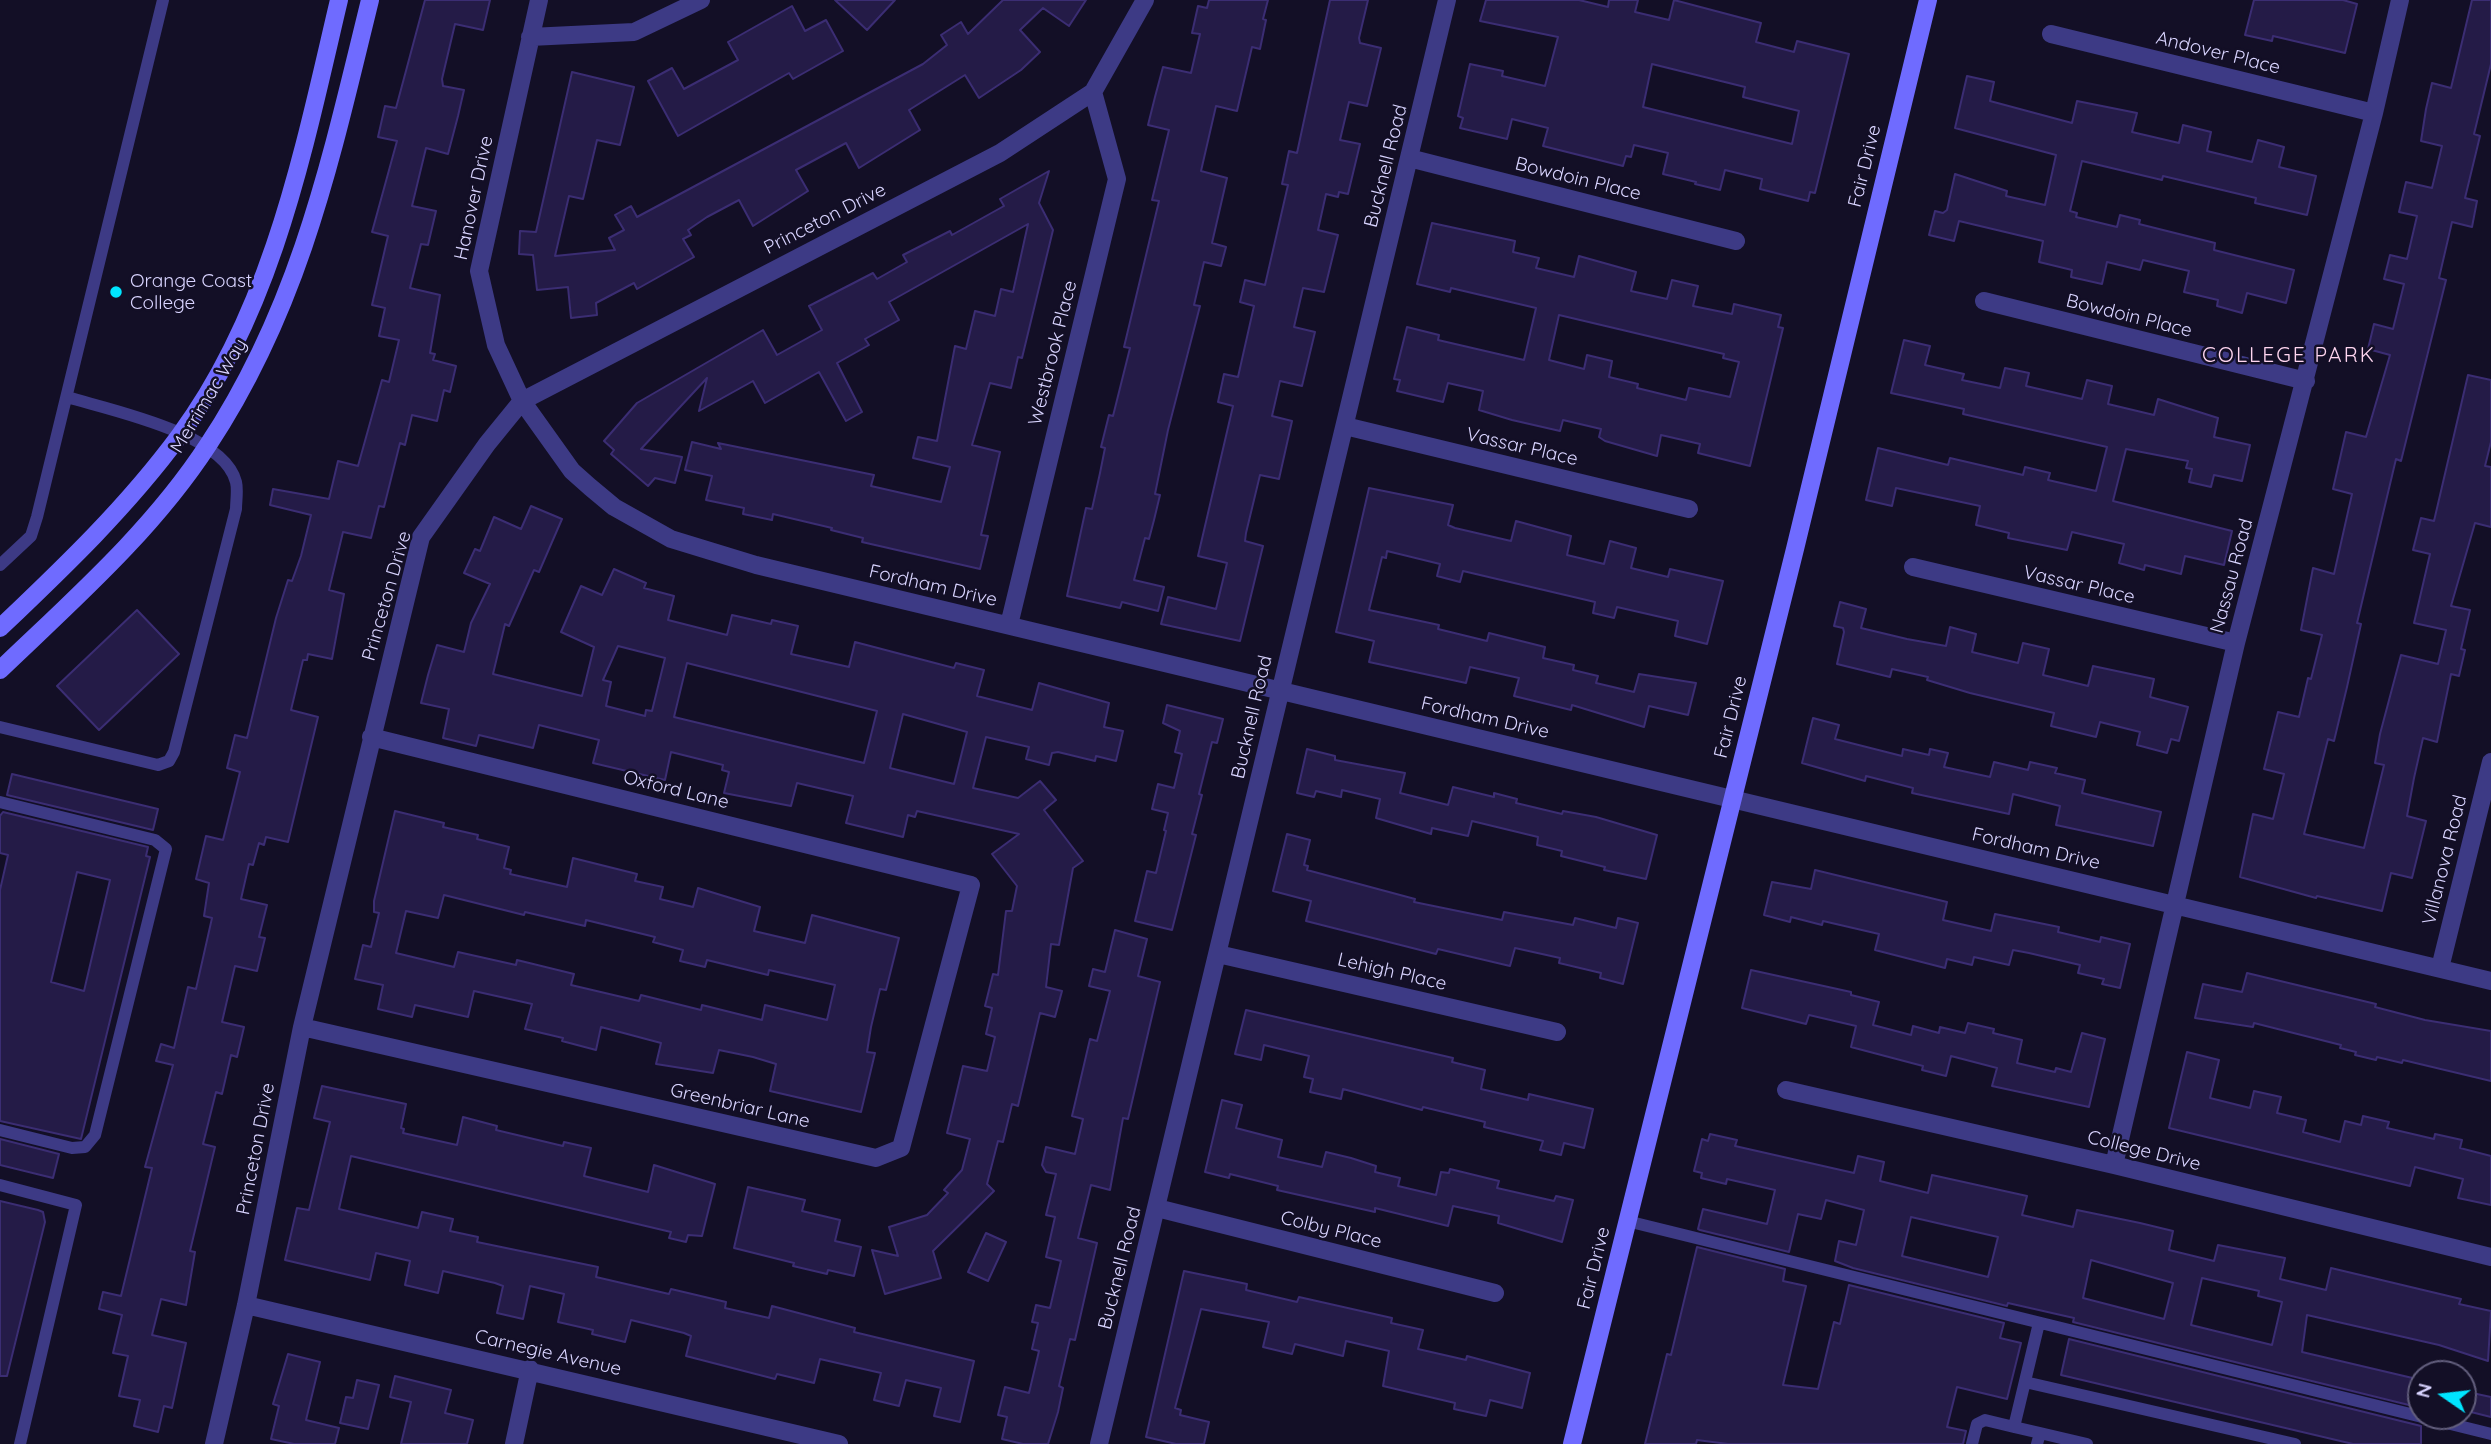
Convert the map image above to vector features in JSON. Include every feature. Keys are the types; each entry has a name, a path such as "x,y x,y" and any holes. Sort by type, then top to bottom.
{"street":[{"name":"Merrimac Way","path":"0,628 80,552 136,492 182,433 221,367 257,295 286,214 339,0"},
{"name":"Merrimac Way","path":"0,670 104,571 164,504 208,446 245,384 289,293 323,187 370,0"},
{"name":"Hanover Drive","path":"522,401 496,345 479,271 539,0"},
{"path":"530,37 634,33 701,0"},
{"name":"Princeton Drive","path":"214,1444 246,1305 302,1027 421,537 486,444 522,401 1000,153 1093,92 1146,0"},
{"name":"Bucknell Road","path":"1099,1444 1447,0"},
{"name":"Fair Drive","path":"1572,1444 1928,0"},
{"name":"Nassau Road","path":"2115,1165 2236,643 2306,381 2400,0"},
{"name":"Andover Place","path":"2051,34 2374,113"},
{"name":"Westbrook Place","path":"1009,625 1117,179 1093,92"},
{"name":"Bowdoin Place","path":"1409,158 1736,241"},
{"name":"Bowdoin Place","path":"1984,301 2306,381"},
{"name":"Fordham Drive","path":"522,401 572,471 614,507 671,540 756,565 2175,903 2491,981"},
{"name":"Vassar Place","path":"1345,426 1689,509"},
{"name":"Vassar Place","path":"1913,566 2236,643"},
{"name":"Oxford Lane","path":"371,737 971,885"},
{"name":"Villanova Road","path":"2440,968 2491,762"},
{"name":"Greenbriar Lane","path":"302,1027 876,1158 901,1149 971,885"},
{"name":"Lehigh Place","path":"1218,954 1557,1032"},
{"name":"College Drive","path":"1787,1090 2115,1165 2491,1257"},
{"name":"Colby Place","path":"1157,1208 1495,1293"},
{"name":"Carnegie Avenue","path":"246,1305 530,1369 828,1443"},
{"path":"514,1444 530,1369"}],"lane":[{"path":"0,565 31,536 163,0"},
{"path":"0,727 158,765 169,761 174,752 236,509 236,482 231,472 208,446 182,433 67,397"},
{"path":"0,802 155,840 166,849 95,1135 85,1147 72,1148 0,1130"},
{"path":"0,1185 76,1205 20,1444"},
{"path":"1628,1221 2491,1434"},
{"path":"2014,1427 2039,1323"},
{"path":"2025,1382 2295,1444"},
{"path":"1972,1444 1976,1424 1985,1420 2014,1427 2039,1438 2087,1444"}],"building":[{"path":"425,0 490,0 483,30 455,24 442,79 443,86 464,90 458,116 448,154 426,148 412,206 436,211 428,245 421,244 410,288 440,295 430,353 435,354 433,360 456,366 450,392 444,390 437,421 412,415 405,445 400,443 384,507 379,506 371,538 343,532 329,590 344,594 332,659 308,654 307,660 303,660 291,710 318,717 288,842 266,837 264,845 259,843 253,865 249,864 241,899 267,905 259,937 265,938 257,971 235,966 222,1022 244,1027 237,1057 231,1055 222,1094 216,1092 203,1144 215,1147 190,1251 195,1252 186,1305 161,1299 152,1335 186,1343 172,1408 164,1406 158,1432 134,1426 140,1400 119,1396 128,1356 113,1353 122,1315 99,1309 103,1292 121,1296 152,1168 145,1167 173,1065 156,1061 161,1044 174,1048 188,987 196,989 212,918 204,916 209,883 196,879 206,836 223,840 240,772 227,768 235,735 247,738 276,618 288,580 292,581 301,556 311,515 270,505 273,489 329,499 338,461 358,466 382,380 389,382 399,340 379,336 385,308 372,305 388,236 372,232 397,141 378,137 385,106 396,108"},
{"path":"835,0 895,0 867,30"},
{"path":"1003,0 1086,0 1069,26 1043,8 1020,30 1040,52 1021,70 979,98 965,75 909,110 920,130 859,168 846,143 796,170 808,191 753,226 739,200 707,217 688,230 691,235 683,239 694,257 637,289 634,283 596,303 597,315 571,318 568,287 537,290 533,255 519,254 520,231 536,232 572,72 634,87 620,145 597,140 583,199 569,196 555,256 615,250 609,238 624,230 615,215 631,206 637,217 923,64 947,45 941,35 961,22 968,34"},
{"path":"1209,0 1268,0 1263,19 1266,20 1260,49 1252,47 1237,111 1216,106 1201,171 1227,178 1212,243 1226,247 1221,266 1204,262 1194,305 1200,306 1168,430 1155,494 1160,495 1149,539 1145,538 1134,580 1164,587 1158,611 1122,602 1120,608 1067,596 1086,508 1092,509 1105,448 1101,447 1109,415 1113,416 1130,348 1124,347 1159,201 1152,200 1169,130 1148,125 1163,67 1191,73 1200,34 1192,33 1198,6 1207,8"},
{"path":"1330,0 1368,0 1360,43 1381,48 1367,106 1349,102 1340,140 1360,144 1348,194 1339,192 1338,197 1326,194 1318,230 1338,235 1324,292 1303,288 1294,327 1315,332 1302,386 1280,381 1272,416 1292,421 1279,479 1260,475 1246,533 1245,541 1263,546 1240,641 1161,624 1168,597 1216,609 1227,563 1198,556 1233,406 1218,402 1224,374 1238,377 1254,306 1240,302 1245,280 1265,285 1288,185 1282,184 1289,151 1297,153"},
{"path":"1486,0 1579,0 1608,7 1609,0 1638,0 1635,12 1669,20 1674,0 1761,23 1756,42 1794,52 1797,41 1849,54 1815,193 1810,192 1808,201 1760,189 1762,179 1725,170 1720,190 1695,184 1696,182 1663,174 1668,153 1634,145 1631,157 1626,156 1623,166 1543,146 1548,128 1512,119 1507,139 1460,128 1463,118 1458,116 1470,64 1503,71 1502,76 1545,86 1558,37 1480,21","holes":["1652,64 1745,87 1743,97 1799,111 1792,144 1643,107"]},
{"path":"2254,0 2343,0 2357,4 2345,53 2273,36 2272,41 2245,35"},
{"path":"2472,0 2491,0 2491,64 2474,134 2480,136 2465,198 2477,201 2472,227 2452,222 2439,278 2446,280 2401,461 2396,459 2357,623 2361,624 2334,741 2328,739 2304,834 2364,848 2384,765 2375,763 2380,734 2401,655 2438,664 2446,630 2414,623 2430,554 2413,550 2421,518 2434,521 2468,375 2491,380 2491,442 2485,466 2491,467 2491,527 2475,523 2451,606 2470,610 2461,649 2465,650 2459,676 2451,674 2437,742 2423,738 2407,816 2426,821 2412,878 2391,873 2382,911 2317,896 2316,898 2240,877 2253,814 2273,819 2284,774 2264,769 2278,712 2299,717 2308,678 2311,679 2322,635 2301,630 2313,568 2334,574 2352,494 2333,489 2346,432 2366,437 2390,355 2368,349 2374,324 2393,329 2404,284 2384,279 2390,255 2407,259 2417,216 2399,212 2406,182 2432,188 2442,146 2421,141 2426,109 2432,83 2451,88"},
{"path":"792,6 805,31 826,20 843,51 793,79 789,73 678,136 648,81 672,68 684,89 738,60 728,42"},
{"path":"1967,76 1994,82 1990,101 2072,123 2077,101 2137,113 2132,132 2179,143 2183,125 2211,132 2207,151 2252,162 2258,140 2284,147 2279,167 2316,176 2307,215 2255,203 2256,198 2163,176 2162,180 2082,161 2070,211 2077,213 2076,217 2117,227 2120,215 2140,220 2139,224 2215,243 2214,250 2294,270 2286,303 2247,293 2242,313 2217,306 2218,300 2184,292 2189,271 2143,260 2140,270 2107,262 2102,284 2071,277 2072,270 2039,262 2043,241 1959,221 1954,241 1929,235 1935,211 1943,213 1947,210 1955,174 2007,191 2006,196 2045,205 2056,155 1955,128"},
{"path":"1049,171 1039,203 1053,230 1022,358 1018,357 1011,388 990,383 972,445 1000,452 981,535 988,536 980,569 862,542 863,538 831,530 832,528 773,514 772,520 743,514 744,508 706,500 712,476 685,470 692,442 721,449 718,443 874,475 871,486 941,502 950,467 913,458 918,437 937,441 955,346 966,349 975,311 995,316 1001,289 1013,292 1028,224 889,302 899,320 865,339 869,345 837,363 862,412 846,421 819,372 765,403 753,381 699,411 707,378 641,449 682,457 675,483 655,478 648,486 611,454 614,450 604,441 637,403 763,330 777,355 822,330 809,306 873,273 877,279 907,262 903,255 950,231 952,235 1004,206 1000,199"},
{"path":"1432,223 1515,241 1513,252 1539,258 1536,268 1574,277 1579,256 1636,272 1631,291 1667,299 1672,280 1698,286 1693,306 1732,314 1734,304 1781,315 1778,327 1783,328 1750,466 1698,453 1700,444 1661,435 1657,456 1605,441 1599,437 1601,429 1563,420 1560,431 1512,420 1479,410 1483,391 1448,383 1443,402 1397,391 1400,380 1394,379 1407,327 1439,335 1438,340 1524,360 1536,308 1451,288 1450,292 1417,284","holes":["1559,315 1724,354 1723,358 1739,362 1730,397 1689,388 1686,400 1637,388 1638,384 1609,377 1612,361 1587,355 1584,369 1549,360"]},
{"path":"1904,340 1930,346 1925,365 1964,374 1962,380 2000,388 2005,368 2029,373 2026,386 2082,399 2087,380 2112,386 2108,404 2154,415 2158,399 2218,418 2214,437 2250,445 2242,481 2214,475 2211,487 2189,482 2192,469 2186,468 2188,461 2126,449 2113,501 2232,531 2224,565 2185,556 2181,574 2145,565 2144,570 2119,563 2124,544 2072,532 2067,550 2008,538 2009,533 1976,525 1980,506 1896,488 1892,506 1866,500 1878,448 1948,465 1950,458 2023,475 2025,467 2050,473 2048,480 2096,491 2107,447 1963,414 1964,409 1891,393"},
{"path":"1369,488 1453,505 1448,525 1455,528 1511,541 1516,521 1571,536 1567,555 1604,564 1610,541 1636,548 1631,568 1668,577 1670,569 1723,581 1707,644 1675,636 1678,621 1617,607 1614,618 1593,613 1595,602 1463,571 1460,582 1437,576 1440,564 1387,551 1386,558 1382,557 1369,610 1439,625 1438,629 1487,641 1489,633 1545,647 1543,658 1574,665 1573,670 1598,676 1596,683 1634,692 1639,674 1696,683 1688,715 1649,706 1644,727 1572,705 1571,710 1514,696 1519,678 1470,667 1466,683 1369,662 1374,641 1336,632"},
{"path":"531,506 562,519 539,572 534,570 509,626 505,624 493,674 582,696 594,647 561,632 581,586 602,595 614,569 646,583 644,588 674,596 668,620 727,635 732,615 771,624 772,620 798,626 791,654 849,667 855,642 954,668 956,663 984,670 977,696 1032,710 1039,683 1109,703 1104,727 1123,731 1116,761 1096,756 1095,761 1058,752 1052,753 1049,765 1026,759 1029,747 986,737 973,788 1018,798 1040,781 1056,800 1044,810 1083,861 1073,868 1059,945 1051,944 1046,987 1062,991 1055,1017 1040,1013 1018,1106 1012,1104 1003,1142 998,1141 987,1184 994,1191 933,1251 941,1278 885,1294 872,1250 898,1256 889,1227 927,1215 948,1193 944,1190 962,1170 970,1139 947,1133 963,1066 987,1071 995,1037 986,1034 992,1008 985,1006 993,974 998,975 1006,911 1012,911 1017,886 992,854 1019,834 917,811 915,817 908,815 903,837 846,823 853,796 797,783 791,806 724,793 729,772 722,770 723,765 671,752 665,780 593,763 599,740 539,725 533,748 479,735 476,746 443,738 449,709 421,703 437,645 464,652 471,623 490,584 464,573 475,549 480,551 494,517 521,529","holes":["618,646 665,658 652,711 646,710 645,716 606,706 611,682 603,680","687,663 877,711 864,763 674,717","903,714 967,732 954,784 890,768"]},
{"path":"1840,602 1866,609 1861,628 1907,639 1946,646 1950,627 1976,634 1972,652 2018,663 2023,643 2049,649 2043,675 2088,686 2093,666 2154,679 2150,697 2188,707 2179,741 2171,739 2167,753 2137,745 2140,732 2100,722 2096,737 2051,726 2054,713 1970,693 1927,680 1928,677 1892,669 1890,677 1837,664 1844,632 1843,628 1834,626"},
{"path":"137,610 179,654 99,730 57,686"},
{"path":"1167,705 1223,719 1217,743 1212,742 1199,794 1202,795 1192,834 1196,835 1172,930 1135,921 1147,871 1156,873 1166,831 1168,813 1152,809 1158,784 1174,788 1182,754 1175,752 1180,731 1163,723"},
{"path":"1813,718 1839,725 1835,739 1902,756 1903,749 1929,755 1930,749 1948,753 1944,767 1990,777 1994,762 2028,770 2030,762 2057,768 2055,773 2085,780 2082,793 2161,812 2153,846 2056,825 2060,806 2013,794 2009,814 1912,793 1913,788 1866,776 1865,781 1802,763"},
{"path":"1307,749 1335,756 1335,760 1405,773 1400,793 1448,805 1453,787 1494,797 1494,793 1517,799 1516,803 1562,814 1563,811 1596,817 1657,835 1646,879 1604,870 1605,867 1561,856 1562,851 1537,845 1538,837 1472,821 1468,836 1432,828 1431,834 1376,818 1380,799 1342,790 1341,797 1316,791 1314,797 1297,793"},
{"path":"12,774 158,809 153,830 7,795"},
{"path":"395,811 444,823 443,827 478,835 477,839 509,847 504,868 511,870 510,874 567,887 573,858 637,874 635,881 663,887 660,899 693,907 698,888 760,907 754,931 805,943 812,915 899,938 886,990 880,989 871,1027 867,1052 875,1053 861,1112 770,1091 776,1064 753,1057 719,1050 713,1073 656,1064 661,1043 601,1027 596,1050 562,1041 563,1038 525,1029 532,1004 474,991 468,1017 415,1005 412,1017 378,1009 383,985 355,979 363,945 371,947 379,913 374,912 374,901","holes":["444,895 524,915 525,912 585,926 586,920 655,937 653,942 683,950 680,961 705,967 707,960 768,975 769,970 835,985 827,1020 765,1005 762,1020 702,1005 701,1010 641,995 639,1001 571,985 574,974 517,960 516,965 458,952 454,967 396,953 406,911 438,918"]},
{"path":"3,812 148,847 146,856 150,857 81,1139 0,1121 0,890 8,855 0,853 0,816","holes":["77,872 110,880 84,991 51,982"]},
{"path":"1287,834 1310,840 1304,865 1308,866 1307,870 1415,899 1414,902 1502,920 1504,912 1573,925 1575,918 1616,928 1618,918 1638,923 1623,984 1600,978 1601,973 1559,963 1560,958 1515,948 1510,966 1438,949 1436,954 1306,921 1311,901 1273,891"},
{"path":"1815,870 1947,902 1943,920 1991,931 1995,914 2059,927 2058,932 2100,942 2101,937 2130,944 2120,988 2102,984 2104,979 2078,973 2080,965 2029,953 2013,950 2009,965 1974,957 1972,965 1947,959 1945,968 1875,950 1879,934 1823,921 1822,925 1791,917 1790,922 1764,915 1772,882 1811,889"},
{"path":"1115,930 1147,939 1138,976 1160,982 1128,1119 1123,1118 1110,1190 1091,1185 1078,1238 1097,1243 1075,1340 1070,1339 1059,1386 1063,1388 1058,1412 1048,1444 1023,1444 1002,1439 1007,1417 998,1415 1005,1387 1029,1393 1039,1351 1032,1349 1038,1323 1032,1322 1036,1305 1050,1308 1061,1261 1046,1257 1055,1217 1046,1215 1056,1174 1046,1172 1042,1165 1046,1147 1075,1154 1083,1119 1072,1116 1090,1039 1097,1041 1110,991 1089,986 1093,969 1105,972"},
{"path":"1751,970 1851,992 1851,995 1879,1002 1873,1025 1911,1035 1913,1026 1939,1033 1940,1027 1965,1033 1968,1023 1994,1029 1993,1033 2022,1040 2017,1063 2055,1072 2056,1068 2071,1072 2082,1033 2105,1039 2089,1107 1992,1086 1997,1068 1951,1056 1946,1076 1922,1070 1923,1066 1851,1047 1856,1026 1809,1015 1806,1024 1742,1008"},
{"path":"2247,973 2376,1004 2375,1007 2425,1020 2491,1031 2491,1081 2403,1060 2402,1063 2355,1055 2356,1052 2340,1048 2341,1045 2254,1023 2253,1027 2195,1018 2203,984 2242,992"},
{"path":"1246,1010 1453,1058 1452,1062 1485,1070 1481,1089 1528,1100 1529,1094 1593,1109 1584,1148 1564,1143 1561,1155 1540,1150 1543,1141 1484,1127 1485,1122 1423,1107 1422,1110 1343,1089 1341,1099 1310,1092 1313,1079 1304,1077 1309,1056 1264,1045 1261,1060 1235,1054"},
{"path":"2187,1052 2219,1060 2210,1098 2250,1108 2254,1091 2281,1097 2277,1113 2306,1120 2303,1132 2340,1142 2345,1121 2361,1125 2363,1116 2389,1122 2387,1128 2434,1139 2435,1134 2462,1140 2460,1148 2491,1156 2491,1205 2458,1198 2463,1179 2415,1167 2410,1186 2169,1128"},
{"path":"322,1086 406,1104 401,1128 404,1129 403,1133 457,1145 463,1117 497,1126 496,1130 563,1146 564,1142 591,1148 584,1176 648,1192 654,1165 715,1184 702,1236 688,1235 686,1242 669,1238 671,1232 351,1156 339,1209 418,1228 422,1212 453,1219 450,1231 478,1237 477,1242 598,1267 596,1277 669,1294 671,1289 726,1302 725,1308 769,1318 772,1306 855,1328 854,1332 974,1361 960,1422 934,1416 941,1388 906,1380 899,1406 874,1400 881,1373 820,1359 814,1383 777,1374 775,1379 686,1356 691,1336 684,1333 631,1320 625,1342 592,1334 593,1330 558,1322 564,1294 530,1286 523,1319 497,1313 503,1286 495,1283 443,1271 438,1293 405,1285 410,1261 376,1253 370,1280 285,1260 297,1208 309,1210 330,1122 314,1118"},
{"path":"1222,1100 1242,1105 1236,1128 1282,1140 1278,1157 1322,1167 1326,1152 1351,1158 1376,1166 1375,1172 1400,1178 1398,1186 1436,1195 1441,1172 1449,1173 1450,1169 1499,1181 1497,1188 1554,1201 1556,1196 1573,1200 1562,1242 1498,1223 1499,1216 1453,1206 1448,1226 1375,1208 1375,1212 1277,1190 1278,1186 1230,1174 1229,1178 1205,1172"},
{"path":"1710,1134 1737,1140 1735,1146 1854,1173 1858,1156 1884,1162 1880,1181 1928,1193 1932,1175 2027,1196 2022,1215 2073,1227 2077,1210 2140,1223 2173,1231 2169,1250 2214,1261 2218,1245 2285,1258 2280,1279 2326,1290 2331,1268 2461,1299 2459,1304 2491,1311 2488,1361 2439,1345 2307,1315 2302,1352 2407,1377 2407,1405 2073,1322 2074,1318 2008,1303 2007,1306 1853,1268 1835,1261 1839,1241 1856,1245 1864,1210 1826,1200 1821,1219 1798,1214 1789,1252 1700,1230 1698,1229 1703,1209 1767,1224 1775,1190 1727,1179 1726,1184 1701,1178 1702,1173 1694,1171 1702,1139 1708,1141","holes":["1911,1217 1998,1237 1988,1277 1902,1256","2091,1260 2173,1283 2164,1319 2083,1298","2202,1278 2259,1291 2258,1296 2282,1302 2272,1345 2191,1325"]},
{"path":"0,1139 59,1154 53,1178 0,1165"},
{"path":"748,1187 805,1200 802,1211 840,1220 835,1241 861,1247 854,1276 828,1270 827,1274 734,1248"},
{"path":"0,1201 43,1212 45,1222 7,1376 0,1376"},
{"path":"986,1233 1006,1242 988,1281 968,1272"},
{"path":"1697,1247 1785,1269 1783,1281 1806,1286 1783,1385 1818,1389 1834,1322 1840,1324 1849,1285 2004,1323 2000,1338 2021,1343 2007,1399 1957,1387 1947,1427 1966,1431 1963,1444 1728,1444 1697,1440 1696,1444 1645,1444 1667,1354 1671,1355"},
{"path":"1184,1271 1247,1284 1246,1290 1297,1302 1299,1297 1392,1318 1391,1323 1423,1330 1418,1349 1466,1360 1467,1356 1530,1373 1522,1408 1490,1400 1486,1416 1454,1409 1455,1403 1383,1386 1389,1351 1346,1341 1343,1356 1295,1344 1292,1354 1263,1347 1269,1322 1201,1309 1175,1408 1181,1410 1180,1415 1209,1422 1204,1444 1176,1444 1146,1437"},
{"path":"2069,1339 2407,1423 2407,1430 2421,1430 2421,1444 2353,1444 2061,1375"},
{"path":"288,1354 320,1362 306,1420 339,1428 335,1444 294,1444 271,1439 279,1406 273,1404"},
{"path":"395,1376 451,1390 445,1413 473,1420 467,1444 401,1444 411,1402 390,1397"},
{"path":"357,1380 379,1385 368,1429 340,1423 346,1397 353,1398"},
{"path":"2477,1394 2491,1397 2491,1417 2477,1414"}],"place":[{"name":"Orange Coast College","path":"116,292"}],"district":[{"name":"COLLEGE PARK","path":"2289,356"}]}
